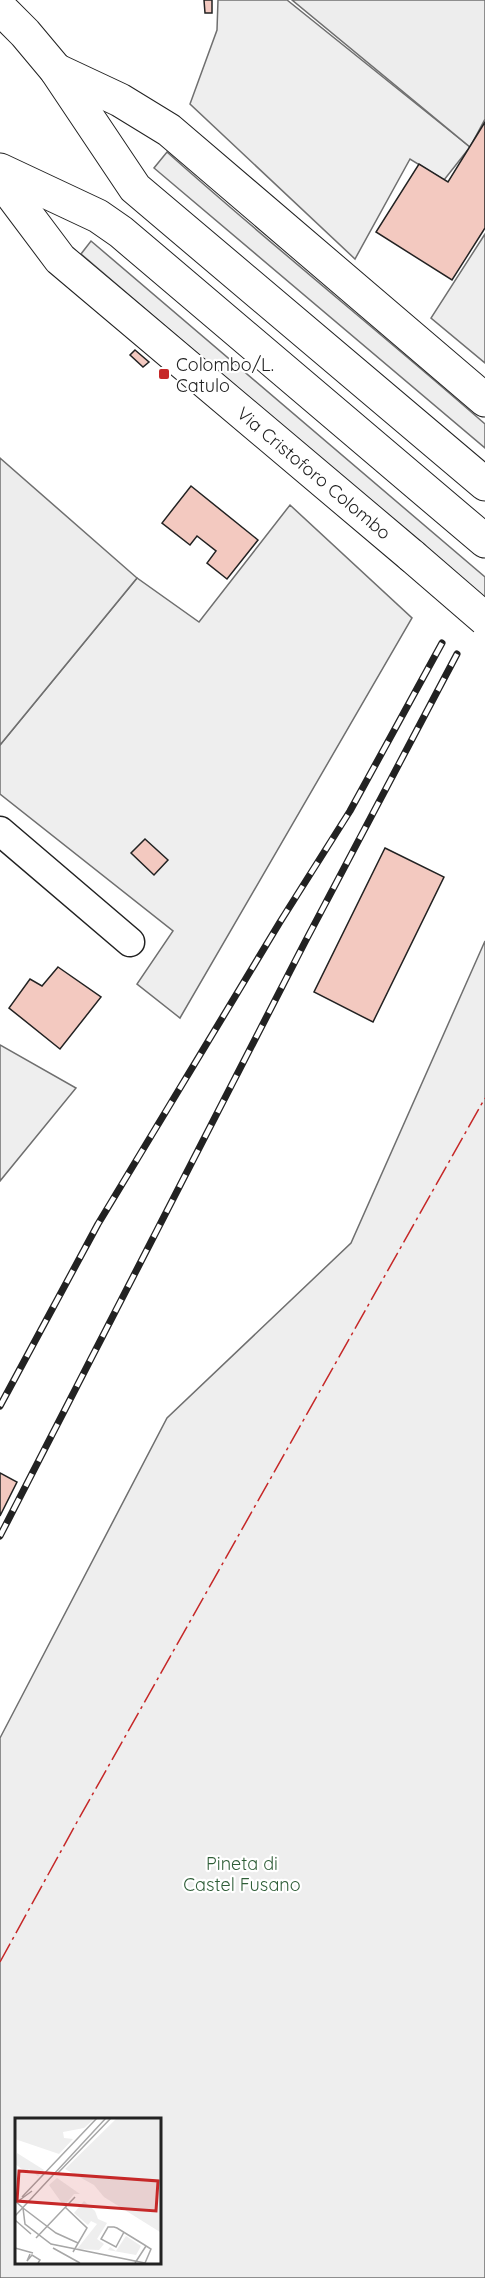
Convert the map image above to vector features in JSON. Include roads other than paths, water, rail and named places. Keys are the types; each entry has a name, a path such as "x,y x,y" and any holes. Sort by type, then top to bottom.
{"main road":[{"path":"0,8 56,70 127,178 149,201 475,475"},
{"path":"56,70 120,100 169,130 485,400"},
{"path":"0,170 98,216 135,244 485,541"},
{"name":"Via Cristoforo Colombo","path":"0,178 60,259 485,619"}],"street":[{"path":"0,831 130,942"}],"railway":[{"path":"0,1406 98,1224 280,922 350,811 442,643"},
{"path":"0,1536 305,942 457,654"}],"place":[{"name":"Colombo/L. Catulo","path":"164,374"}],"park label":[{"name":"Pineta di Castel Fusano","path":"242,1873"}]}
